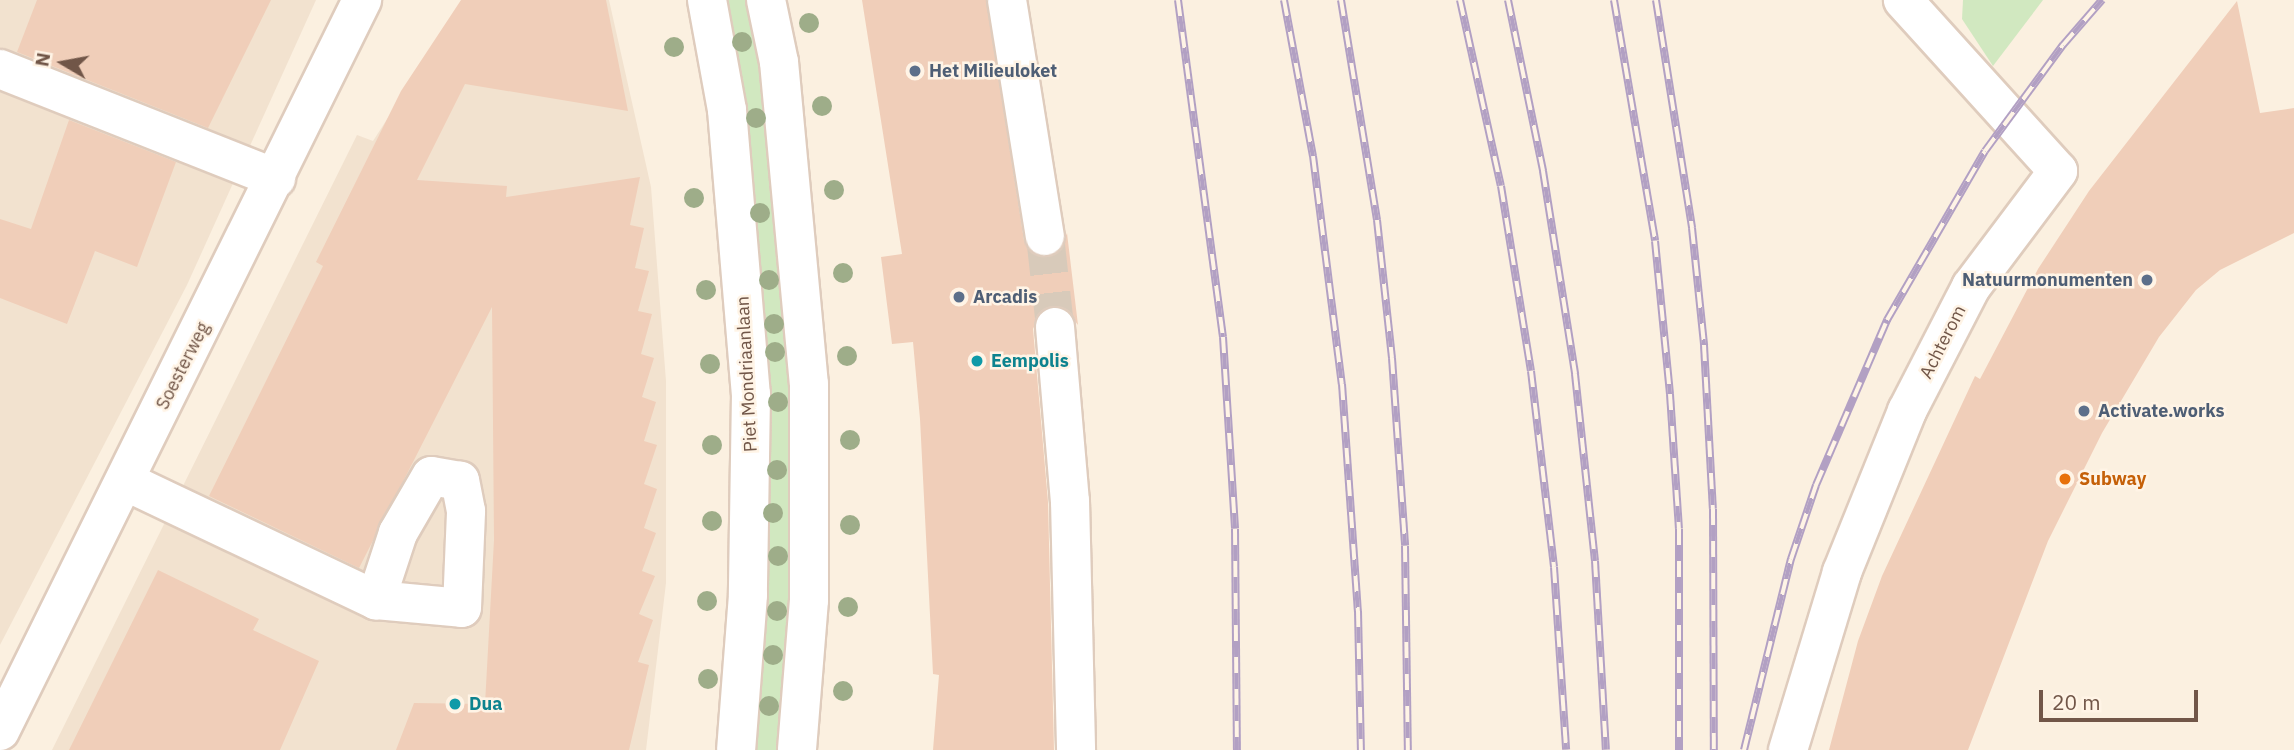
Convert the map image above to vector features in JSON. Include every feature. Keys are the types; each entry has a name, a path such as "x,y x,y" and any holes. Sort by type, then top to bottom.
{"street":[{"name":"Soesterweg","path":"0,731 362,0"},
{"name":"Piet Mondriaanlaan","path":"707,0 727,110 751,394 752,507 736,750"},
{"path":"766,0 779,62 808,384 809,600 797,750"},
{"path":"1007,0 1045,236"},
{"name":"Achterom","path":"1788,750 1842,572 1907,411 1970,287 2059,171 1903,0"},
{"path":"0,69 276,178"},
{"path":"1055,327 1070,502 1076,750"},
{"path":"125,481 376,600"}],"shaded area":[{"path":"0,0 316,0 187,285 0,645"},
{"path":"464,0 609,0 651,187 666,381 666,583 646,750 52,750 357,135 373,141"}],"green space":[{"path":"721,0 749,0 761,59 789,335 795,543 777,750 751,750"},
{"path":"1963,0 2043,0 1993,66 1962,19"}],"building":[{"path":"37,0 271,0 208,128 17,52"},
{"path":"461,0 606,0 628,111 465,84 417,180 507,186 506,197 640,177 630,225 644,228 635,268 649,271 638,311 652,314 641,354 654,358 642,397 656,402 644,441 657,445 644,484 657,489 644,528 656,533 642,571 655,576 639,614 653,620 638,662 649,665 629,750 396,750 414,703 485,704 494,540 492,307 359,568 209,496 323,266 316,262 401,91"},
{"name":"Eempolis","path":"862,0 986,0 1024,240 1037,256 1049,257 1059,252 1067,233 1078,325 1065,308 1054,305 1042,310 1033,329 1048,502 1054,750 933,750 939,675 933,674 920,419 913,342 892,344 881,257 902,254"},
{"path":"2237,1 2260,113 2294,108 2294,233 2220,270 2196,290 2159,337 2102,433 2048,541 1968,750 1829,750 1858,641 1882,576 1975,376 1980,379 2038,269 2089,191"},
{"path":"69,120 176,162 137,267 95,251 67,324 0,298 0,219 31,229"},
{"path":"158,570 259,619 253,630 319,661 280,750 69,750"}],"tunnel":[{"path":"1045,236 1055,327"}],"railway":[{"path":"1178,0 1223,337 1235,529 1237,750"},
{"path":"1284,0 1313,156 1342,384 1358,611 1361,750"},
{"path":"1341,0 1377,220 1392,358 1405,546 1408,750"},
{"path":"1460,0 1501,186 1531,371 1554,567 1566,750"},
{"path":"1508,0 1543,171 1575,374 1595,561 1606,750"},
{"path":"1614,0 1655,241 1670,394 1679,529 1679,750"},
{"path":"1656,0 1692,228 1704,345 1713,509 1714,750"},
{"path":"1744,750 1791,559 1816,485 1887,320 1985,151 2063,45 2102,0"}],"place":[{"name":"Het Milieuloket","path":"915,71"},
{"name":"Natuurmonumenten","path":"2147,280"},
{"name":"Arcadis","path":"959,297"},
{"name":"Eempolis","path":"977,361"},
{"name":"Activate.works","path":"2084,411"},
{"name":"Subway","path":"2065,479"},
{"name":"Dua","path":"455,704"}]}
